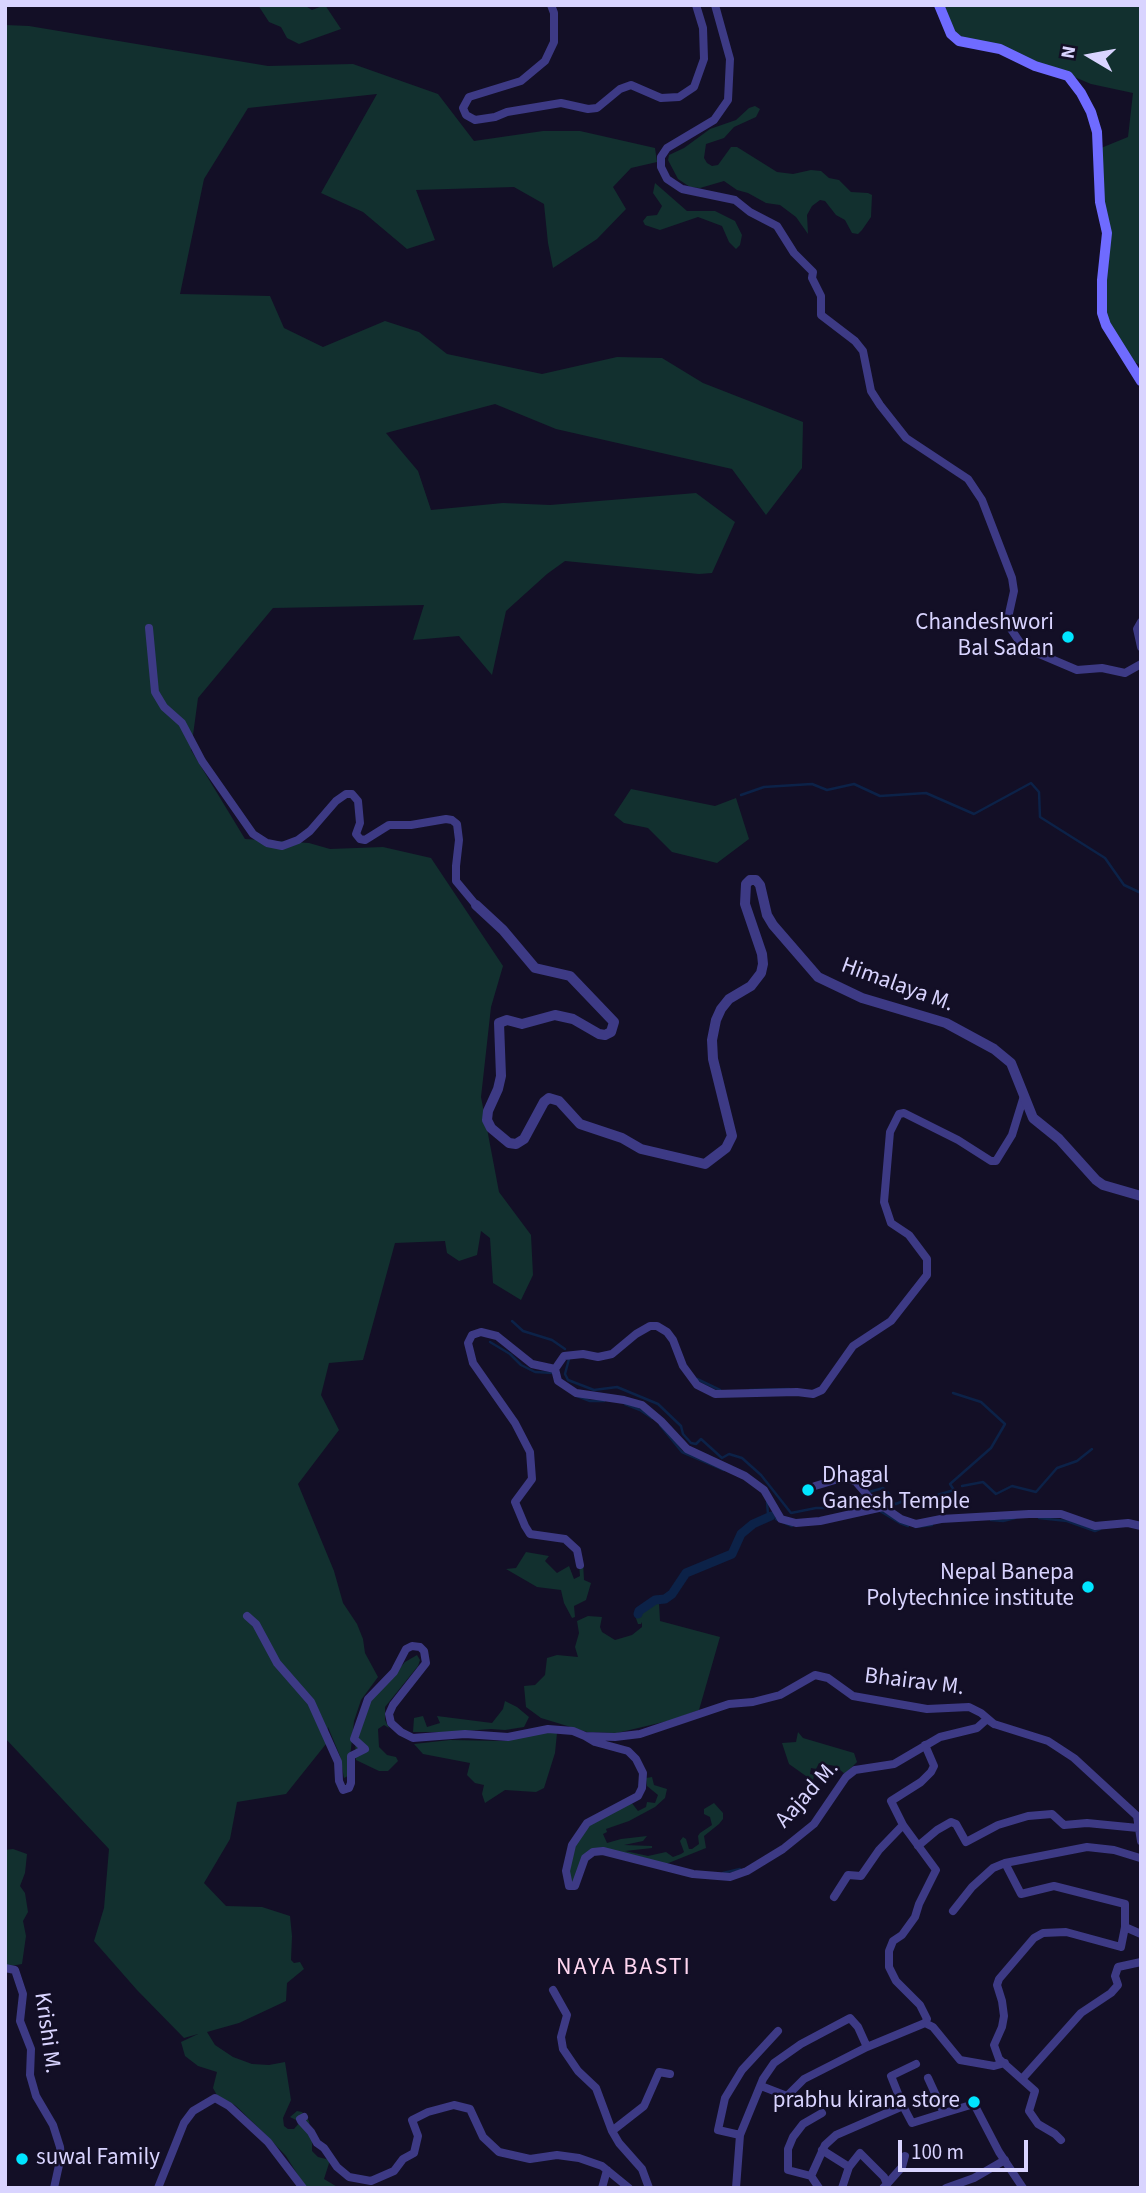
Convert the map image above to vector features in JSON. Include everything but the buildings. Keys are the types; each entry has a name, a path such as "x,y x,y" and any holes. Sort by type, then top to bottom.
{"main road":[{"path":"939,5 951,34 959,41 1000,49 1035,66 1068,76 1082,93 1097,132 1100,202 1107,233 1101,280 1102,313 1106,325 1141,382"}],"street":[{"path":"551,5 554,42 545,61 521,81 481,91 469,97 463,108 467,115 475,120 495,117 507,111 561,103 588,109 597,108 620,89 631,85 661,98 679,97 694,87 704,59 703,28 696,5"},
{"path":"715,5 730,60 727,100 714,120 667,148 661,167 667,179 682,189 735,200 750,212 777,226 794,253 813,272 812,278 821,296 821,315 855,341 863,351 871,391 880,405 906,438 968,479 982,500 1002,546 1012,578 1014,591 1008,618 1009,626 1023,647 1077,670 1102,668 1125,673 1141,664"},
{"path":"1141,622 1137,629 1141,647"},
{"path":"149,628 155,692 164,707 182,723 202,761 253,834 267,843 282,846 299,840 335,801 345,794 352,794 358,801 360,823 356,834 360,839 365,839 389,825 452,820 457,824 459,840 456,881 476,905"},
{"name":"Himalaya M.","path":"476,905 503,930 535,968 570,976 614,1022 611,1032 605,1035 564,1016 547,1017 522,1024 503,1020 498,1029 501,1076 487,1115 491,1128 509,1143 524,1139 544,1102 549,1098 559,1101 580,1124 622,1138 641,1149 705,1164 726,1148 732,1136 713,1059 712,1040 716,1020 729,999 751,986 761,972 762,954 745,904 746,884 750,880 756,880 773,925 818,977 862,998 946,1023 994,1049 1011,1063 1033,1118 1059,1139 1096,1180 1141,1196"},
{"path":"883,1507 820,1521 796,1523 781,1519 764,1490 745,1476 687,1450 661,1421 642,1405 576,1393 558,1381 555,1369 564,1356 583,1354 598,1357 612,1354 636,1334 650,1326 657,1326 673,1340 683,1366 696,1385 715,1395 797,1392 813,1394 822,1390 853,1346 891,1321 928,1275 927,1259 909,1235 891,1223 884,1202 890,1132 899,1114 904,1113 958,1140 991,1161 996,1161 1012,1135 1024,1096"},
{"path":"555,1369 532,1364 497,1336 481,1332 472,1335 468,1343 472,1363 515,1423 530,1452 532,1479 515,1502 525,1526 530,1534 565,1539 577,1550 580,1566"},
{"path":"815,1486 845,1477 856,1482 869,1497 901,1519 916,1524 941,1519 1061,1514 1095,1526 1128,1523 1141,1526"},
{"path":"247,1616 256,1624 277,1663 311,1702 338,1762 339,1781 343,1790 349,1788 351,1783 351,1756 365,1749 354,1739 368,1699 394,1672 406,1649 412,1646 424,1651 426,1663 393,1705 391,1723 401,1732 413,1738 466,1734 508,1737 559,1729 585,1736"},
{"name":"Bhairav M.","path":"585,1736 640,1734 729,1704 753,1702 791,1691 816,1675 828,1678 853,1696 927,1709 969,1707 994,1724"},
{"name":"Aajad M.","path":"585,1736 595,1742 628,1751 636,1759 643,1773 642,1788 638,1796 587,1823 572,1845 566,1871 569,1886 575,1886 585,1858 603,1851 693,1874 730,1877 747,1871 783,1849 814,1824 846,1777 855,1770 894,1764 940,1737 977,1728 987,1719 994,1724"},
{"path":"994,1724 1048,1741 1061,1748 1137,1816 1141,1841"},
{"path":"925,1745 934,1766 931,1772 921,1782 891,1801 903,1825 936,1870 915,1917 902,1935 893,1941 889,1951 889,1967 896,1981 920,2005 927,2019 925,2023"},
{"path":"918,1846 951,1822 956,1824 966,1842 998,1825 1028,1816 1052,1814 1064,1825 1087,1823 1139,1828"},
{"path":"834,1898 848,1875 861,1876 879,1850 903,1825"},
{"path":"953,1911 972,1887 993,1868 1005,1863 1087,1847 1141,1857"},
{"path":"1005,1863 1021,1894 1055,1885 1125,1904 1125,1927 1121,1947 1066,1932 1043,1933 1034,1938 999,1979 997,1985 1004,2016 994,2045 999,2059 1035,2091 1030,2111 1038,2124 1061,2140"},
{"path":"1125,1927 1141,1934"},
{"path":"1022,2079 1070,2025 1118,1986 1115,1976 1118,1967 1141,1962"},
{"name":"Krishi M.","path":"5,1968 15,1970 23,1994 20,2021 31,2049 30,2075 36,2096 53,2125 61,2147 54,2188"},
{"path":"553,1990 567,2015 561,2036 563,2049 578,2071 596,2088 612,2131 642,2169 649,2188"},
{"path":"736,2188 740,2135 774,2063 800,2044 850,2018 858,2027 867,2047"},
{"path":"761,2086 787,2096 804,2080 867,2047 925,2023 933,2027 960,2060 994,2066 1005,2063"},
{"path":"740,2135 718,2130 725,2098 742,2070 778,2031"},
{"path":"916,2064 891,2076 912,2123 974,2104 1023,2188"},
{"path":"612,2131 644,2106 659,2072 670,2074"},
{"path":"928,2078 944,2113"},
{"path":"158,2188 184,2123 193,2111 215,2098 229,2106 268,2142 303,2188"},
{"path":"304,2117 300,2119 312,2132 317,2143 349,2177 369,2181 394,2171 404,2159 414,2153 418,2136 412,2123 414,2118 452,2105 470,2109 483,2137 499,2152 530,2159 557,2155 579,2158 607,2170 629,2188"},
{"path":"811,2176 822,2150 836,2135 903,2105"},
{"path":"819,2188 811,2176 788,2171 788,2149 803,2124 822,2113"},
{"path":"822,2150 849,2167"},
{"path":"842,2188 849,2167 860,2153 879,2171 885,2186 902,2167 905,2156"},
{"path":"946,2188 974,2178 1005,2160"},
{"path":"602,2188 607,2170"}],"green space":[{"path":"258,5 304,5 312,10 325,5 341,29 299,44 287,38 281,27 269,22"},
{"path":"942,5 1141,5 1141,365 1130,360 1104,312 1101,148 1128,137 1133,93 1091,84 957,35 949,24"},
{"path":"5,25 29,26 268,66 353,64 438,94 474,141 543,131 580,131 655,148 657,162 631,168 613,187 626,209 597,239 553,268 544,204 514,187 416,190 435,240 407,249 363,212 321,193 377,94 248,108 204,179 180,294 270,296 284,328 323,347 385,321 419,332 447,354 542,374 617,357 662,358 703,383 803,422 802,468 766,515 732,469 556,429 495,404 386,433 418,471 431,510 503,503 550,505 696,493 735,522 712,573 565,561 506,611 492,675 459,636 413,640 424,605 273,608 198,698 191,750 245,839 309,843 330,849 383,847 431,858 503,966 491,1007 481,1097 499,1192 531,1235 533,1275 521,1300 493,1283 490,1238 481,1231 477,1255 459,1261 447,1253 445,1241 395,1243 363,1360 329,1363 321,1395 339,1430 298,1484 334,1571 343,1603 357,1624 365,1653 378,1677 361,1700 354,1721 348,1776 344,1778 340,1756 328,1727 326,1744 286,1794 237,1802 230,1839 204,1883 226,1906 262,1907 290,1916 291,1960 294,1963 300,1962 304,1969 287,1983 286,2001 239,2023 207,2032 215,2045 233,2057 252,2064 285,2062 291,2100 283,2118 284,2126 294,2129 300,2122 290,2117 297,2111 302,2112 309,2121 312,2151 318,2157 330,2160 324,2179 339,2188 306,2188 286,2156 266,2135 236,2106 219,2099 213,2088 217,2072 198,2066 185,2056 181,2042 198,2034 184,2038 94,1941 104,1908 109,1849 5,1738"},
{"path":"755,106 760,109 756,117 734,127 724,138 706,144 704,158 707,163 718,165 731,147 737,147 777,172 793,174 821,171 829,178 839,180 851,192 868,193 872,195 871,217 858,234 852,233 845,220 836,215 825,201 820,200 812,206 807,215 808,234 796,217 780,205 766,203 724,181 700,188 690,187 678,179 668,160 669,155 684,148 710,129 736,120"},
{"path":"655,183 687,211 715,211 735,221 742,235 740,245 736,249 729,242 722,226 698,217 660,230 645,225 643,221 647,216 657,215 662,206 653,193"},
{"path":"631,789 715,806 736,798 749,839 717,863 672,852 648,828 624,823 614,815"},
{"path":"526,1552 549,1556 545,1561 557,1573 569,1566 574,1579 580,1576 579,1565 583,1562 584,1580 591,1583 586,1600 574,1606 575,1617 572,1618 564,1603 561,1590 537,1587 506,1569 516,1568"},
{"path":"684,1573 687,1575 686,1579 678,1591 668,1600 659,1603 660,1621 720,1637 699,1710 672,1720 617,1733 587,1732 541,1718 526,1707 524,1686 535,1685 545,1675 547,1658 557,1655 578,1657 575,1647 579,1633 577,1621 588,1616 602,1617 602,1632 615,1640 632,1635 642,1627 642,1622 638,1624 634,1613 637,1608 654,1596 665,1595"},
{"path":"417,1655 420,1660 418,1666 385,1707 385,1720 389,1728 384,1725 378,1729 379,1747 398,1761 388,1771 379,1771 356,1760 355,1739 370,1700 405,1662"},
{"path":"505,1701 529,1717 524,1727 505,1730 413,1732 414,1718 423,1716 427,1727 440,1723 437,1716 492,1723 503,1709"},
{"path":"549,1732 557,1733 555,1753 544,1788 536,1792 505,1790 485,1803 482,1794 484,1785 475,1783 467,1775 470,1763 423,1754 414,1744 450,1740 504,1741"},
{"path":"798,1732 803,1738 854,1753 857,1762 845,1774 835,1766 819,1763 816,1769 811,1768 813,1781 789,1764 782,1743 796,1742"},
{"path":"652,1777 654,1785 667,1789 665,1798 655,1807 629,1821 606,1829 607,1832 603,1834 607,1843 647,1836 643,1841 624,1845 652,1848 625,1851 648,1856 666,1852 673,1857 684,1852 680,1841 683,1837 689,1849 699,1844 700,1833 712,1825 710,1817 704,1814 704,1809 714,1803 723,1813 723,1819 704,1836 706,1848 666,1864 589,1852 575,1882 571,1883 569,1868 575,1845 590,1823 631,1802 638,1811 646,1807 647,1802 655,1803 658,1795 647,1786 646,1778"},
{"path":"13,1849 27,1854 25,1873 20,1886 25,1893 28,1912 23,1921 26,1936 22,1964 5,1967 5,1850"}],"waterway":[{"path":"741,795 764,787 812,784 827,790 854,784 880,796 926,793 974,814 1031,783 1039,792 1040,817 1105,858 1124,885 1141,893"},
{"path":"512,1321 523,1331 552,1340 565,1349"},
{"path":"490,1342 535,1372 554,1373"},
{"path":"569,1359 565,1374 568,1380 594,1390 617,1387 658,1404 681,1426 683,1434 691,1443 696,1444 701,1439 722,1458 729,1454 742,1458 761,1475 791,1513 816,1508 838,1508 864,1495"},
{"path":"697,1379 720,1390"},
{"path":"750,1390 789,1389"},
{"path":"953,1393 981,1402 1005,1424 991,1448 950,1484 954,1490"},
{"path":"577,1396 590,1401 604,1401"},
{"path":"625,1404 652,1418"},
{"path":"660,1425 682,1452 724,1470"},
{"path":"962,1486 983,1482 996,1494 1012,1486 1036,1492 1057,1468 1077,1461 1092,1449"},
{"path":"869,1492 883,1488 890,1495 891,1502 896,1504 903,1501 914,1502 954,1490"},
{"path":"767,1502 768,1514 771,1516"},
{"path":"880,1511 908,1526"},
{"path":"638,1614 655,1600 665,1599 672,1594 686,1573 732,1554 741,1534 753,1524 771,1516"},
{"path":"991,1520 1015,1518"},
{"path":"1039,1518 1067,1521 1095,1531 1100,1529"},
{"path":"776,1519 792,1526"},
{"path":"915,1527 932,1525"},
{"path":"723,1873 740,1869"}],"place":[{"name":"Chandeshwori Bal Sadan","path":"1068,637"},
{"name":"Dhagal Ganesh Temple","path":"808,1490"},
{"name":"Nepal Banepa Polytechnice institute","path":"1088,1587"},
{"name":"prabhu kirana store","path":"974,2102"},
{"name":"suwal Family","path":"22,2159"}],"district":[{"name":"NAYA BASTI","path":"624,1969"}]}
